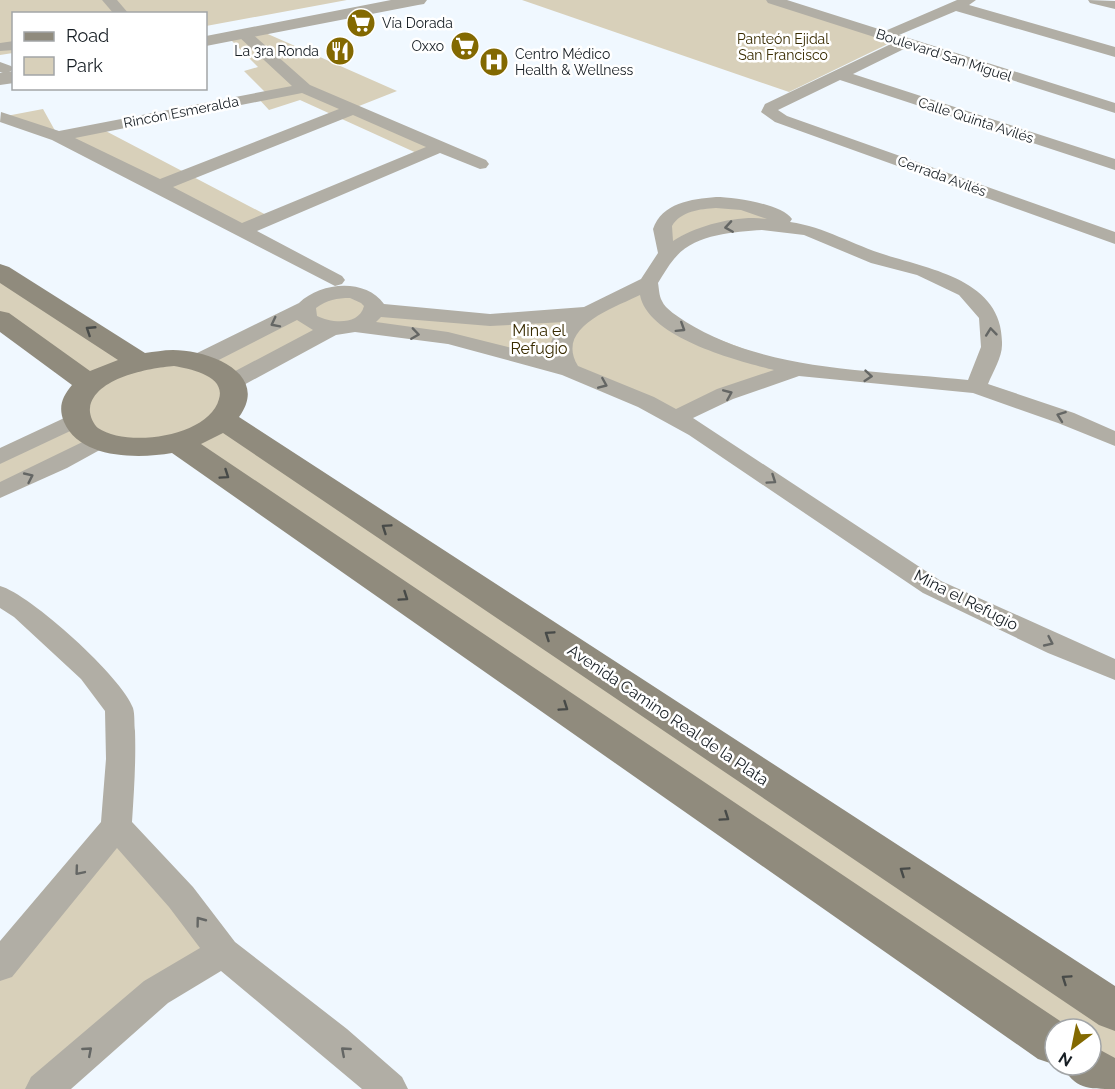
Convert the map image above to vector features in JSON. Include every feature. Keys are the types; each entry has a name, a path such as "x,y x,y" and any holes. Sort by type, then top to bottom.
{"main road":[{"path":"0,272 139,362"},
{"path":"0,319 89,384"},
{"path":"174,358 199,361 212,366 232,382 234,389 233,404 222,419 203,432 177,442 148,447 123,446 99,441 84,432 75,420 75,406 82,392 89,384 116,369 139,362 174,358"},
{"name":"Avenida Camino Real de la Plata","path":"222,419 1115,1011"},
{"path":"177,442 1043,1036"}],"street":[{"path":"109,0 120,12"},
{"path":"207,33 372,0"},
{"path":"207,41 418,0"},
{"name":"Boulevard San Miguel","path":"773,0 1115,108"},
{"path":"1095,0 1115,5"},
{"path":"885,36 962,3 1115,52"},
{"path":"244,34 304,87 480,164"},
{"path":"838,74 905,43"},
{"name":"Cerrada Avilés","path":"838,74 771,106 769,112 780,119 1115,238"},
{"name":"Calle Quinta Avilés","path":"838,74 1115,165"},
{"name":"Rincón Esmeralda","path":"58,136 304,87"},
{"path":"159,186 353,109"},
{"name":"Rincón Esmeralda","path":"1,117 58,136 159,186 335,280"},
{"path":"242,230 440,147"},
{"path":"668,254 663,240 663,227 669,217 684,208 702,203 733,203 756,208 878,259 924,271 966,291 989,317 992,347 975,387"},
{"path":"570,370 560,356 561,340 569,327 589,313 648,283 668,254 692,237 726,227 762,224 808,230"},
{"path":"648,283 652,304 672,322 699,339 737,354 798,369 975,387 1066,418 1115,438"},
{"path":"199,361 306,308 319,297 329,294 352,292 370,298 377,310"},
{"path":"306,308 307,319 312,324 331,329"},
{"path":"377,310 490,320 544,318 589,313"},
{"path":"357,326 374,316 377,310"},
{"name":"Mina el Refugio","path":"331,329 357,326 448,338 570,370 646,402 742,459 932,587 1115,670"},
{"path":"232,382 331,329"},
{"path":"675,418 725,394 798,369"},
{"path":"0,457 75,420"},
{"path":"0,491 99,441"},
{"path":"0,595 24,611 91,672 119,709 121,759 116,826 0,966"},
{"path":"116,826 182,897 224,952 389,1089"},
{"path":"44,1089 156,992 224,952"}],"green space":[{"path":"0,0 347,0 207,26 207,12 12,12 12,53 0,55"},
{"name":"Panteón Ejidal San Francisco","path":"522,0 766,0 896,40 789,92"},
{"path":"261,31 397,91 354,108 440,147 421,155 300,100 269,110 257,97 267,94 244,71 258,67 228,37"},
{"path":"43,109 58,136 100,128 272,218 242,230 159,186 1,117"},
{"path":"733,203 780,218 808,230 726,227 668,253 669,217 684,208"},
{"path":"0,272 139,362 191,360 341,292 375,304 442,315 589,313 648,283 672,322 798,369 675,418 514,354 349,328 232,381 222,419 1115,1011 1115,1085 1103,1075 1103,1017 1043,1017 1043,1021 177,442 99,441 0,491 0,457 75,420 82,392 0,319"},
{"path":"116,826 223,952 45,1089 0,1089 0,966"}],"place":[{"name":"Vía Dorada","path":"361,23"},
{"name":"Oxxo","path":"465,46"},
{"name":"La 3ra Ronda","path":"340,51"},
{"name":"Centro Médico Health & Wellness","path":"494,62"}]}
